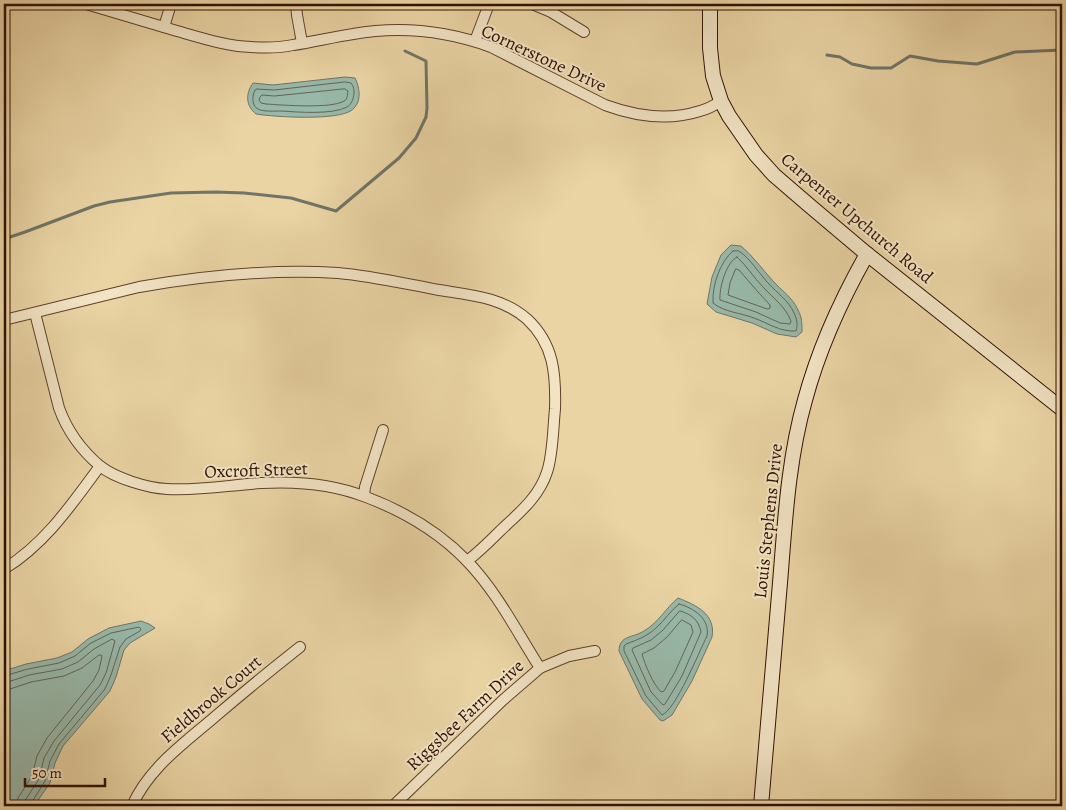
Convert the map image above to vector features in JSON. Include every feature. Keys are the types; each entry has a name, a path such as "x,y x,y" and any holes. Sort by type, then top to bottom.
{"street":[{"name":"Cornerstone Drive","path":"89,4 209,41 250,47 292,46 353,33 388,30 446,34 475,41 500,51 606,105 627,112 651,116 676,116 702,111 722,101"},
{"path":"164,27 170,4"},
{"path":"296,4 302,43"},
{"path":"475,41 489,4"},
{"path":"532,4 551,12 584,32"},
{"name":"Carpenter Upchurch Road","path":"710,4 710,48 713,76 729,116 756,155 791,191 1062,409"},
{"name":"Louis Stephens Drive","path":"761,806 793,448 805,399 819,356 843,298 867,254"},
{"path":"4,320 154,285 206,278 289,272 370,277 486,298 508,306 528,320 538,331 551,354 556,383 550,461 542,485 534,497 467,561"},
{"name":"Oxcroft Street","path":"35,313 63,418 75,439 100,466 120,477 150,488 176,489 285,482 310,484 335,488 364,496 393,509 447,543 467,561 487,586 540,668"},
{"path":"364,496 365,487 383,430"},
{"path":"4,569 45,537 100,466"},
{"name":"Fieldbrook Court","path":"132,806 155,770 169,756 300,647"},
{"name":"Riggsbee Farm Drive","path":"393,806 503,700 540,668 569,656 595,651"}],"water":[{"path":"345,77 355,78 359,99 352,110 345,113 320,117 265,115 256,114 249,104 248,96 253,83 273,85"},
{"path":"731,245 741,246 796,306 801,318 802,332 796,337 777,334 752,323 716,312 707,304 712,277 721,255"},
{"path":"678,598 698,607 708,616 711,622 712,637 692,681 672,715 663,721 642,699 619,651 621,642 624,639 649,628"},
{"path":"141,621 155,628 130,643 124,650 110,691 63,746 55,763 50,783 34,806 4,806 4,671 26,664 57,658 72,652 88,639 109,628"}],"waterway":[{"path":"827,55 840,57 852,64 871,68 891,68 910,56 938,61 977,64 1015,52 1062,50"},
{"path":"4,239 94,206 171,193 244,193 291,198 336,211 399,158 416,138 426,117 426,61 405,51"}]}
